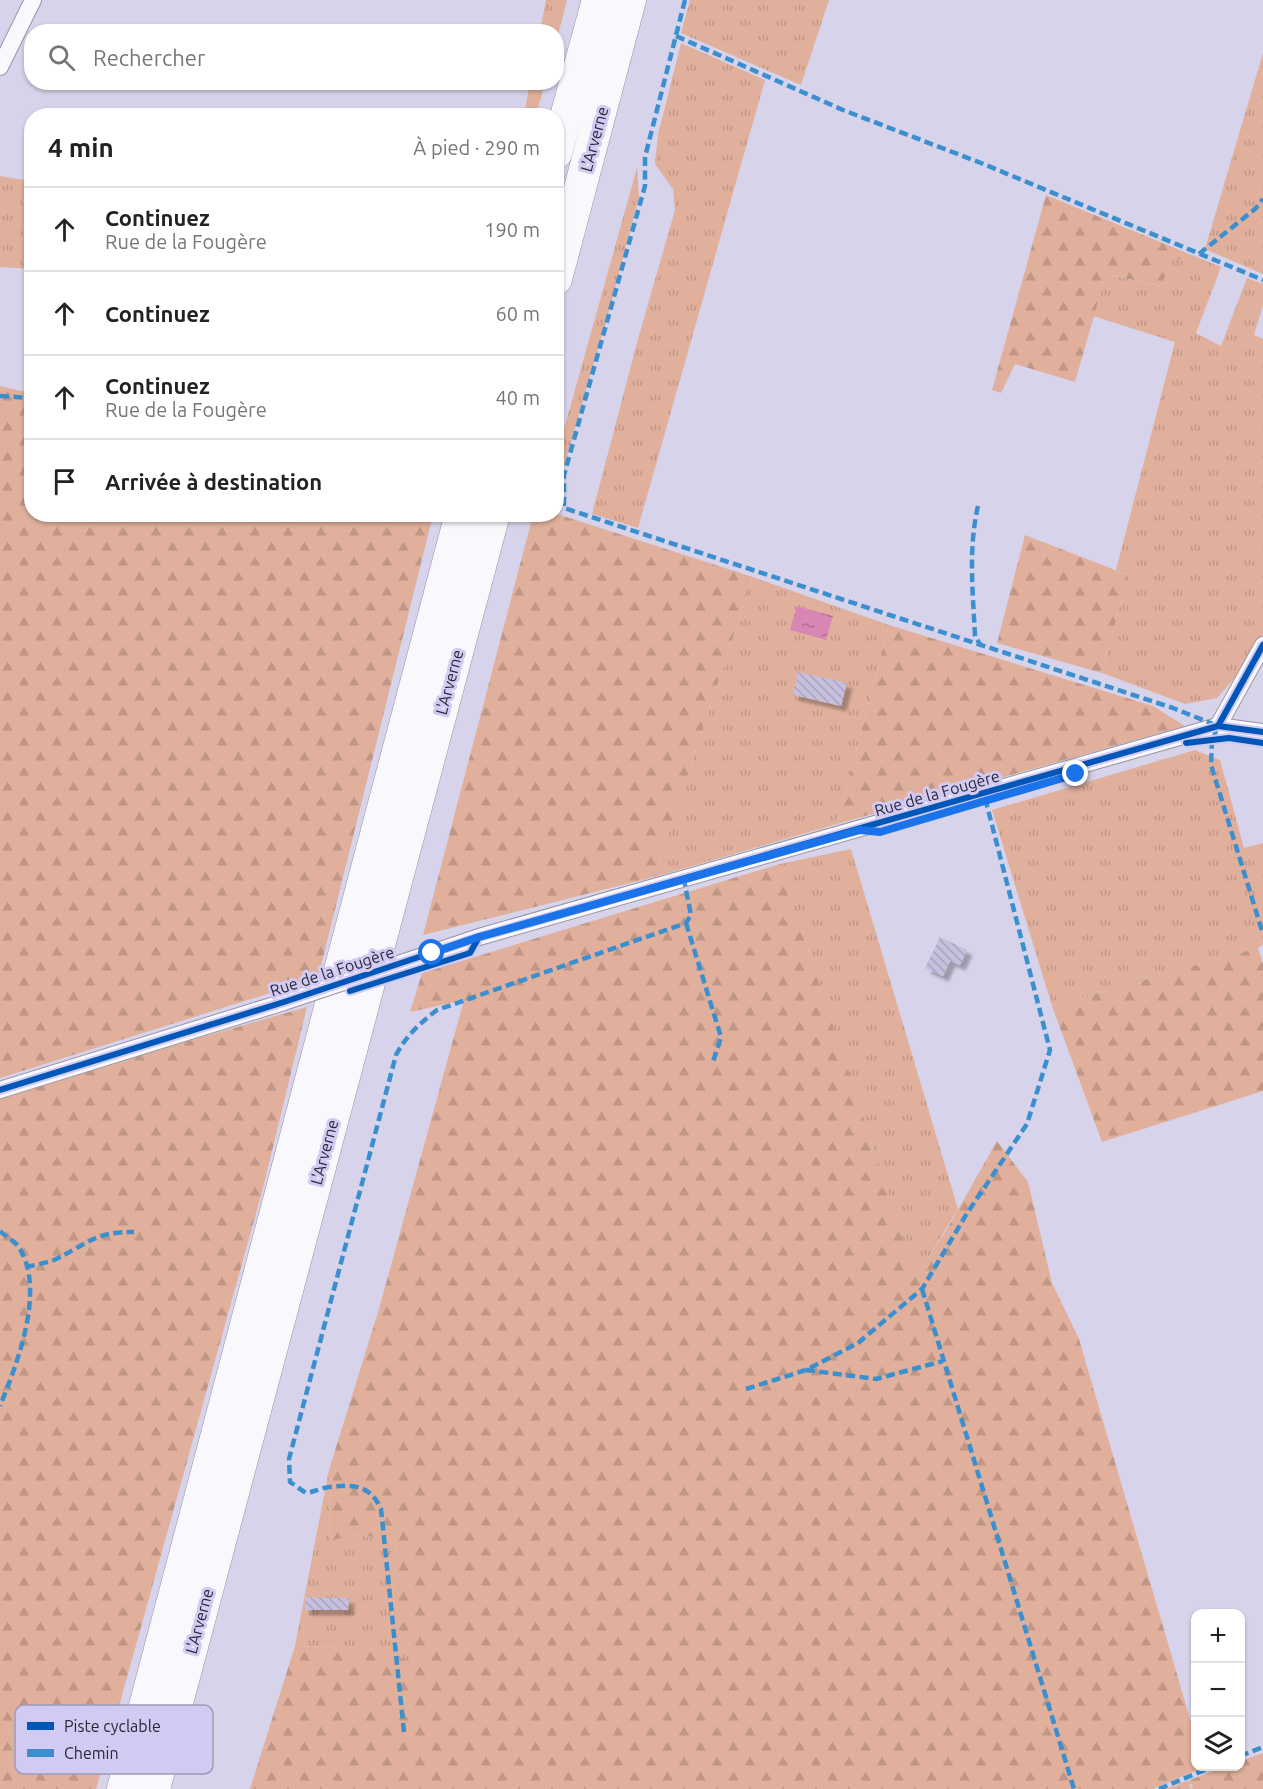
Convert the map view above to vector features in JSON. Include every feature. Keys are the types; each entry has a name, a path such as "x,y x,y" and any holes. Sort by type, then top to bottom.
{"highway":[{"name":"L'Arverne","path":"564,124 598,0"},
{"name":"L'Arverne","path":"564,249 630,0"},
{"name":"L'Arverne","path":"145,1705 458,522"},
{"name":"L'Arverne","path":"176,1705 492,522"},
{"name":"L'Arverne","path":"123,1789 127,1774"},
{"name":"L'Arverne","path":"154,1789 158,1774"}],"street":[{"path":"0,67 33,0"},
{"path":"1218,726 1263,645"},
{"name":"Rue de la Fougère","path":"0,1090 284,1002 479,937 1218,726 1263,732"}],"path":[{"path":"1188,1777 1192,1789"}],"green space":[{"path":"546,0 567,0 561,24 541,24"},
{"path":"690,0 829,0 801,85 681,33"},
{"path":"681,43 765,80 638,528 592,514 675,210 673,189 655,164 658,135"},
{"path":"1263,53 1263,274 1205,249"},
{"path":"529,90 543,90 538,108 525,108"},
{"path":"637,168 639,197 564,466 564,429"},
{"path":"0,176 24,180 24,269 0,267"},
{"path":"1046,195 1209,262 1203,267 1172,257 1161,286 1106,274 1075,382 1015,364 1001,393 992,390"},
{"path":"1172,257 1203,266 1209,262 1221,267 1196,333 1221,346 1247,278 1263,284 1263,305 1254,335 1263,339 1263,634 1246,665 1217,698 1185,704 1102,673 1128,575 1116,570 1175,342 1093,316 1106,274 1160,286"},
{"path":"0,386 24,391 24,522 431,522 318,978 0,1078"},
{"path":"564,516 753,577 654,877 423,935 531,522 564,522"},
{"path":"1025,535 1128,575 1102,673 997,643"},
{"path":"753,577 889,625 837,824 654,877"},
{"path":"889,625 1153,706 1185,726 837,824"},
{"path":"1195,750 1220,760 1244,848 1263,843 1263,944 1258,948 1052,1006 992,810"},
{"path":"851,849 958,1209 916,1278 780,864"},
{"path":"780,864 916,1277 947,1229 997,1141 1028,1182 1052,1283 1079,1339 1191,1722 1191,1771 1195,1771 1153,1789 250,1789 295,1646 347,1647 419,1662 392,1618 396,1539 354,1535 330,1541 329,1470 379,1309 464,1000 410,1012 422,973"},
{"path":"1258,948 1263,964 1263,1091 1102,1142 1052,1006"},
{"path":"307,1007 263,1188 119,1705 15,1705 15,1774 100,1774 96,1789 0,1789 0,1095"},
{"path":"329,1470 330,1541 354,1535 396,1539 392,1618 420,1663 347,1647 295,1646"},
{"path":"1263,1753 1263,1789 1165,1789 1214,1771 1245,1771 1245,1760"}],"water":[{"path":"797,606 833,616 826,640 790,630"}],"building":[{"path":"798,672 847,683 841,706 793,695"},
{"path":"940,937 967,950 960,965 950,961 943,976 925,968"},
{"path":"305,1597 349,1598 348,1610 305,1610"}],"marked path":[{"path":"685,0 645,157 645,186 564,475 564,508 1173,708 1218,726 1212,741 1211,765 1263,934"},
{"path":"676,36 843,110 981,163 1263,280"},
{"path":"1199,254 1255,209 1263,199"},
{"path":"0,396 24,398"},
{"path":"978,506 973,538 972,571 975,636 981,646"},
{"path":"746,1389 806,1370 858,1343 922,1289 966,1215 1027,1124 1050,1050 984,794"},
{"path":"404,1732 381,1509 371,1494 358,1487 324,1488 306,1493 290,1482 289,1459 396,1055 414,1030 437,1010 686,923 691,915 684,880"},
{"path":"686,923 721,1037 712,1065"},
{"path":"0,1231 18,1246 26,1263 30,1283 30,1304 21,1348 0,1406"},
{"path":"26,1267 54,1260 100,1236 134,1232"},
{"path":"922,1289 1074,1789"},
{"path":"806,1370 876,1379 943,1361"},
{"path":"1245,1754 1263,1747"},
{"path":"1159,1789 1202,1771"}],"cycle path":[{"path":"1218,726 1263,645"},
{"path":"0,1090 284,1002 479,937 1218,726 1263,732"},
{"path":"1186,743 1229,738 1263,743"},
{"path":"350,991 470,953 479,937"}],"route":[{"path":"432,953 479,937 860,830 880,832 1076,774"}]}
